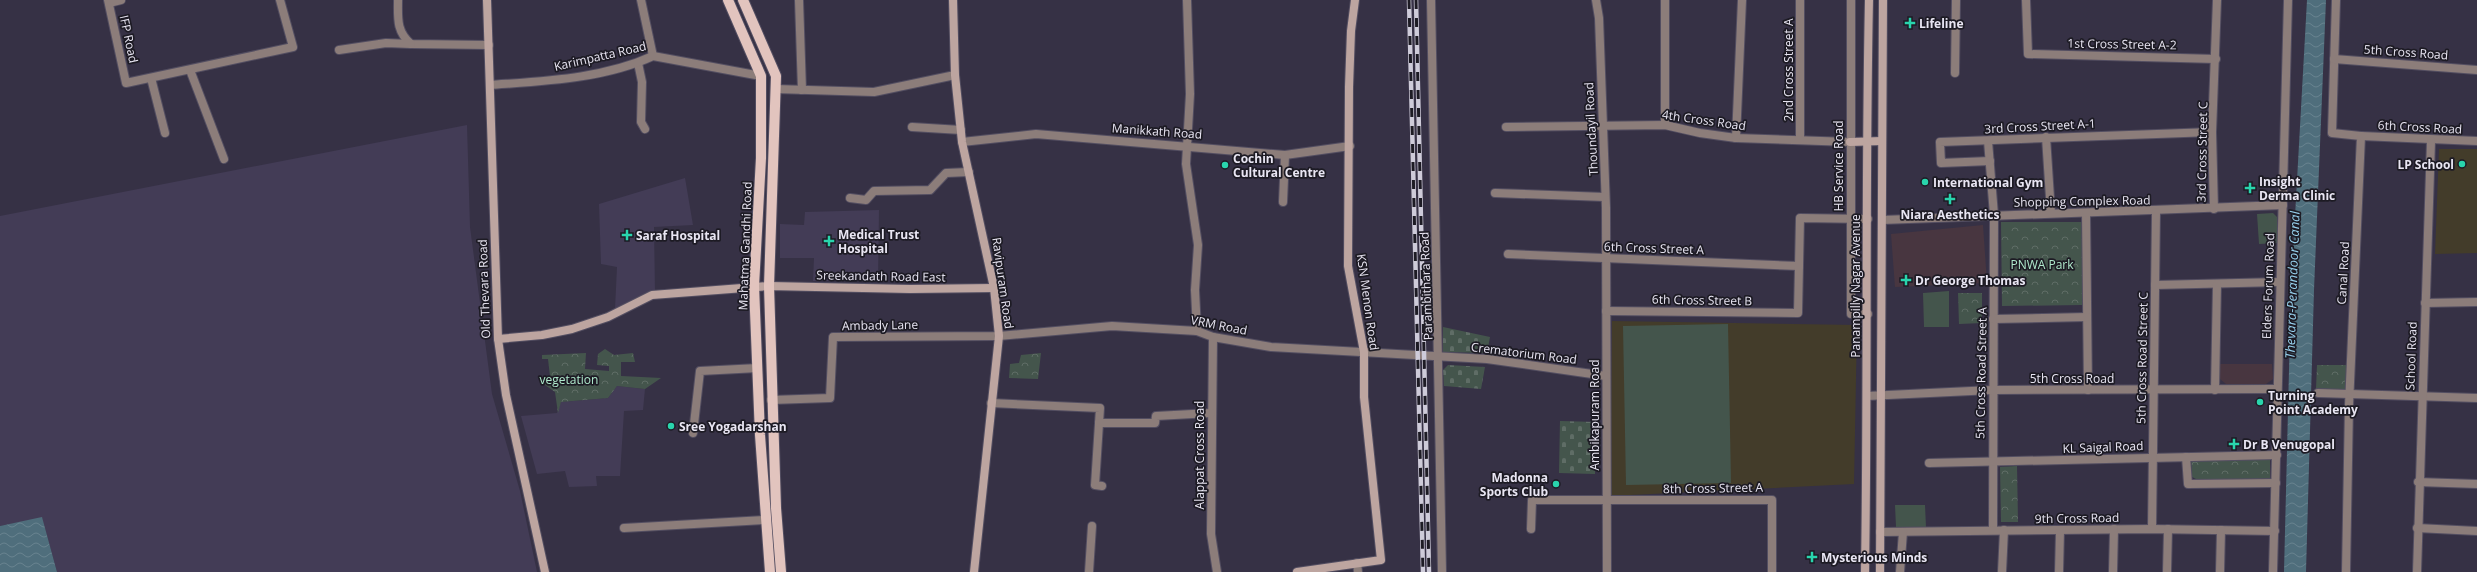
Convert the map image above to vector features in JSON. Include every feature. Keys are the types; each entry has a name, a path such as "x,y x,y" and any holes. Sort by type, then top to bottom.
{"main road":[{"name":"Mahatma Gandhi Road","path":"728,0 761,76 761,158 754,286 765,520 770,572"},
{"name":"Mahatma Gandhi Road","path":"743,0 776,76 769,286 771,400 781,572"}],"street":[{"path":"109,2 122,0"},
{"path":"165,133 151,78 293,47 280,0"},
{"path":"398,0 397,24 404,38 411,44"},
{"name":"Old Thevara Road","path":"487,0 498,339 506,395 545,572"},
{"path":"641,0 652,56"},
{"path":"798,0 802,90"},
{"name":"Ravipuram Road","path":"953,0 955,76 962,142 994,288 998,336 974,572"},
{"path":"1187,0 1190,94 1186,164 1198,245 1195,290 1197,331"},
{"name":"KSN Menon Road","path":"1355,0 1351,31 1348,266 1364,352 1364,397 1381,560 1357,563"},
{"name":"Parambithara Road","path":"1431,0 1440,357 1439,506 1442,572"},
{"name":"Thoundayil Road","path":"1596,0 1599,18 1604,126 1605,257"},
{"path":"1665,0 1665,125"},
{"path":"1736,138 1742,0"},
{"name":"2nd Cross Street A","path":"1800,0 1800,140"},
{"name":"HB Service Road","path":"1851,0 1851,314 1868,314"},
{"name":"Panampilly Nagar Avenue","path":"1865,572 1868,314 1866,141 1869,0"},
{"path":"1880,572 1883,0"},
{"path":"1955,73 1956,0"},
{"name":"1st Cross Street A-2","path":"2026,0 2028,54 2216,59"},
{"name":"3rd Cross Street C","path":"2214,209 2212,132 2215,95 2217,0"},
{"name":"Elders Forum Road","path":"2272,572 2275,530 2277,389 2288,0"},
{"path":"2336,0 2332,133 2361,136"},
{"name":"IFP Road","path":"109,2 126,83 151,78"},
{"path":"339,50 386,43 489,45"},
{"name":"Karimpatta Road","path":"490,85 566,78 638,62 652,56 761,76"},
{"name":"5th Cross Road","path":"2334,59 2477,70"},
{"path":"638,62 642,82 642,122 645,129"},
{"path":"190,70 224,159"},
{"path":"776,89 874,92 955,76"},
{"name":"4th Cross Road","path":"1506,127 1665,125 1700,133 1736,138 1850,142"},
{"path":"912,127 961,130"},
{"name":"3rd Cross Street A-1","path":"1990,161 1941,163 1940,142 2212,132"},
{"name":"Manikkath Road","path":"962,142 1036,134 1186,145 1285,155 1350,146"},
{"name":"6th Cross Road","path":"2361,136 2431,141 2477,141"},
{"name":"Canal Road","path":"2346,572 2349,395 2361,136"},
{"path":"2046,137 2051,213"},
{"path":"1850,142 1882,141"},
{"name":"5th Cross Road Street A","path":"1988,141 1994,215 1992,390 1993,530"},
{"name":"School Road","path":"2417,572 2418,482 2431,141"},
{"path":"1282,202 1285,155"},
{"path":"850,198 866,200 874,191 930,190 946,174 969,172"},
{"path":"1496,193 1605,197"},
{"name":"Shopping Complex Road","path":"1882,220 2051,213 2156,212 2283,205"},
{"name":"5th Cross Road Street C","path":"2152,529 2156,212"},
{"path":"2086,213 2088,390"},
{"path":"1799,266 1800,218 1882,220"},
{"name":"6th Cross Street A","path":"1508,254 1799,266"},
{"name":"Ambikapuram Road","path":"1605,257 1607,572"},
{"name":"6th Cross Street B","path":"1606,311 1798,313 1799,266"},
{"path":"2156,285 2280,282"},
{"path":"2215,390 2217,284"},
{"name":"Sreekandath Road East","path":"498,339 542,335 572,329 608,316 652,295 754,286 910,289 994,288"},
{"path":"2426,303 2477,302"},
{"path":"1993,319 2087,317"},
{"name":"VRM Road","path":"998,336 1112,326 1197,331 1213,337 1271,347 1410,356"},
{"name":"Ambady Lane","path":"771,400 830,398 832,337 998,336"},
{"name":"Alappat Cross Road","path":"1213,337 1211,413 1211,534 1217,572"},
{"name":"Crematorium Road","path":"1410,356 1487,359 1606,376"},
{"path":"693,433 700,371 758,368"},
{"name":"5th Cross Road","path":"1867,396 1882,394 1992,390 2277,389"},
{"path":"2318,393 2477,398"},
{"path":"991,402 1100,408 1099,486"},
{"path":"1099,422 1156,423 1156,416 1211,413"},
{"name":"KL Saigal Road","path":"1929,463 2277,455"},
{"path":"2186,457 2188,484 2276,483"},
{"path":"2418,482 2477,484"},
{"path":"1531,529 1532,500 1607,502"},
{"name":"8th Cross Street A","path":"1607,502 1772,500 1772,572"},
{"path":"624,528 765,520"},
{"path":"1089,572 1092,526"},
{"path":"2417,528 2477,531"},
{"name":"9th Cross Road","path":"1880,532 2152,529 2275,530"},
{"path":"2167,572 2168,529"},
{"path":"2002,572 2004,530"},
{"path":"2113,572 2114,530"},
{"path":"2220,572 2221,530"},
{"path":"2059,572 2060,531"},
{"path":"1866,532 1880,532"},
{"path":"1900,572 1903,532"},
{"path":"1297,572 1357,563 1358,572"}],"shaded area":[{"path":"467,125 470,227 492,394 520,491 537,572 57,572 42,518 0,526 0,216"},
{"path":"2439,149 2477,149 2477,253 2435,254"},
{"name":"Saraf Hospital","path":"685,178 693,225 654,227 655,292 615,309 617,267 601,264 599,204"},
{"name":"Medical Trust Hospital","path":"879,210 878,281 813,281 814,258 780,258 780,224 804,225 805,212"},
{"path":"1983,225 1987,283 1895,287 1891,234"},
{"path":"1612,321 1857,325 1854,484 1610,496"},
{"path":"2220,364 2272,364 2273,379 2266,384 2226,384 2220,379"},
{"path":"617,386 645,389 643,410 624,411 620,476 596,476 597,486 569,487 565,471 537,474 521,416 557,413 561,402 608,398"}],"green space":[{"path":"2273,213 2277,217 2277,243 2259,244 2257,214"},
{"name":"PNWA Park","path":"2001,222 2082,222 2082,305 2002,306"},
{"path":"1949,291 1949,327 1924,327 1923,293"},
{"path":"1958,293 1982,293 1982,323 1959,324"},
{"path":"1728,324 1731,483 1626,485 1623,326"},
{"path":"1443,327 1490,337 1487,353 1443,352"},
{"name":"vegetation","path":"605,349 614,355 633,353 635,362 621,362 621,376 661,378 645,389 617,386 608,398 561,402 558,413 555,392 545,385 545,378 550,376 548,359 542,359 542,355 586,353 585,369 609,371 609,366 597,365 598,354"},
{"path":"1041,353 1038,379 1009,378 1010,364 1019,363 1021,355"},
{"path":"1448,365 1485,367 1481,389 1444,386 1443,370"},
{"path":"2317,365 2348,365 2346,390 2316,389"},
{"path":"1560,421 1596,422 1595,474 1559,473"},
{"path":"2270,458 2270,480 2200,481 2192,477 2191,460"},
{"path":"2017,466 2018,522 2001,522 2000,467"},
{"path":"1895,505 1925,505 1926,527 1896,527"}],"water":[{"name":"Thevara-Perandoor Canal","path":"2307,0 2326,0 2314,290 2306,572 2284,572 2291,289"},
{"path":"42,517 57,572 0,572 0,526"}],"railway":[{"path":"1409,0 1423,572"},
{"path":"1416,0 1429,572"}],"place":[{"name":"Lifeline","path":"1910,23"},
{"name":"LP School","path":"2462,164"},
{"name":"Cochin Cultural Centre","path":"1225,165"},
{"name":"International Gym","path":"1925,182"},
{"name":"Insight Derma Clinic","path":"2250,188"},
{"name":"Niara Aesthetics","path":"1950,199"},
{"name":"Saraf Hospital","path":"627,235"},
{"name":"Medical Trust Hospital","path":"829,241"},
{"name":"Dr George Thomas","path":"1906,280"},
{"name":"Turning Point Academy","path":"2260,402"},
{"name":"Sree Yogadarshan","path":"671,426"},
{"name":"Dr B Venugopal","path":"2234,444"},
{"name":"Madonna Sports Club","path":"1556,484"},
{"name":"Mysterious Minds","path":"1812,557"}]}
